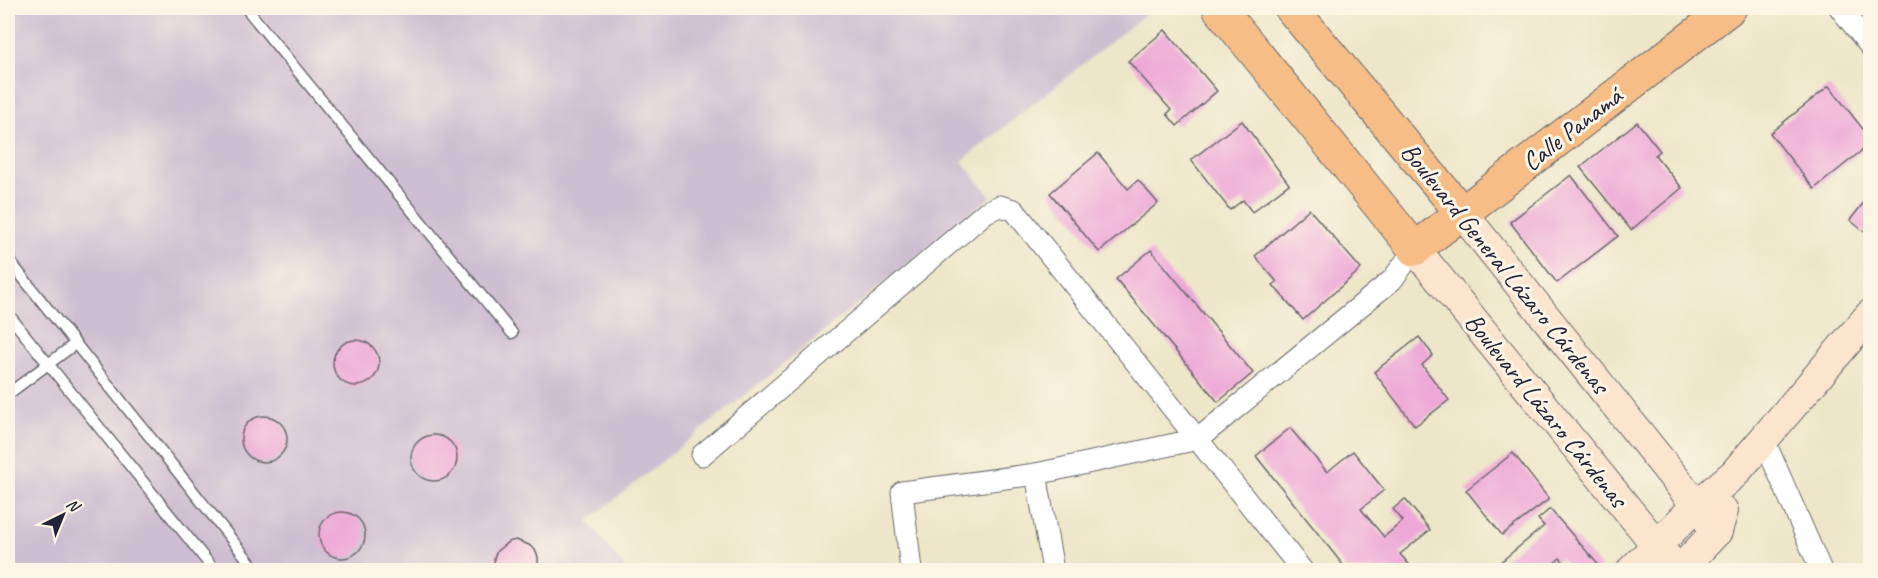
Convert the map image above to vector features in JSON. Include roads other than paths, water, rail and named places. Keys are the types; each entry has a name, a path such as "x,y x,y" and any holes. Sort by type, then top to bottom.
{"main road":[{"path":"1219,8 1415,249"},
{"name":"Boulevard General Lázaro Cárdenas","path":"1291,8 1462,213 1717,531"},
{"name":"Calle Panamá","path":"1415,249 1730,8"},
{"name":"Boulevard Lázaro Cárdenas","path":"1415,249 1679,570"},
{"path":"1632,570 1696,506 1734,474 1870,315"},
{"path":"1679,570 1717,531 1734,474"}],"street":[{"path":"1840,8 1870,46"},
{"path":"702,455 986,212 1000,206 1014,210 1302,570"},
{"path":"911,570 902,492 1036,474 1198,439 1392,280 1415,249"},
{"path":"1764,440 1821,570"},
{"path":"1036,474 1053,570"}],"lane":[{"path":"246,8 512,333"},
{"path":"8,259 256,570"},
{"path":"8,314 214,570"},
{"path":"8,394 75,344"}]}
